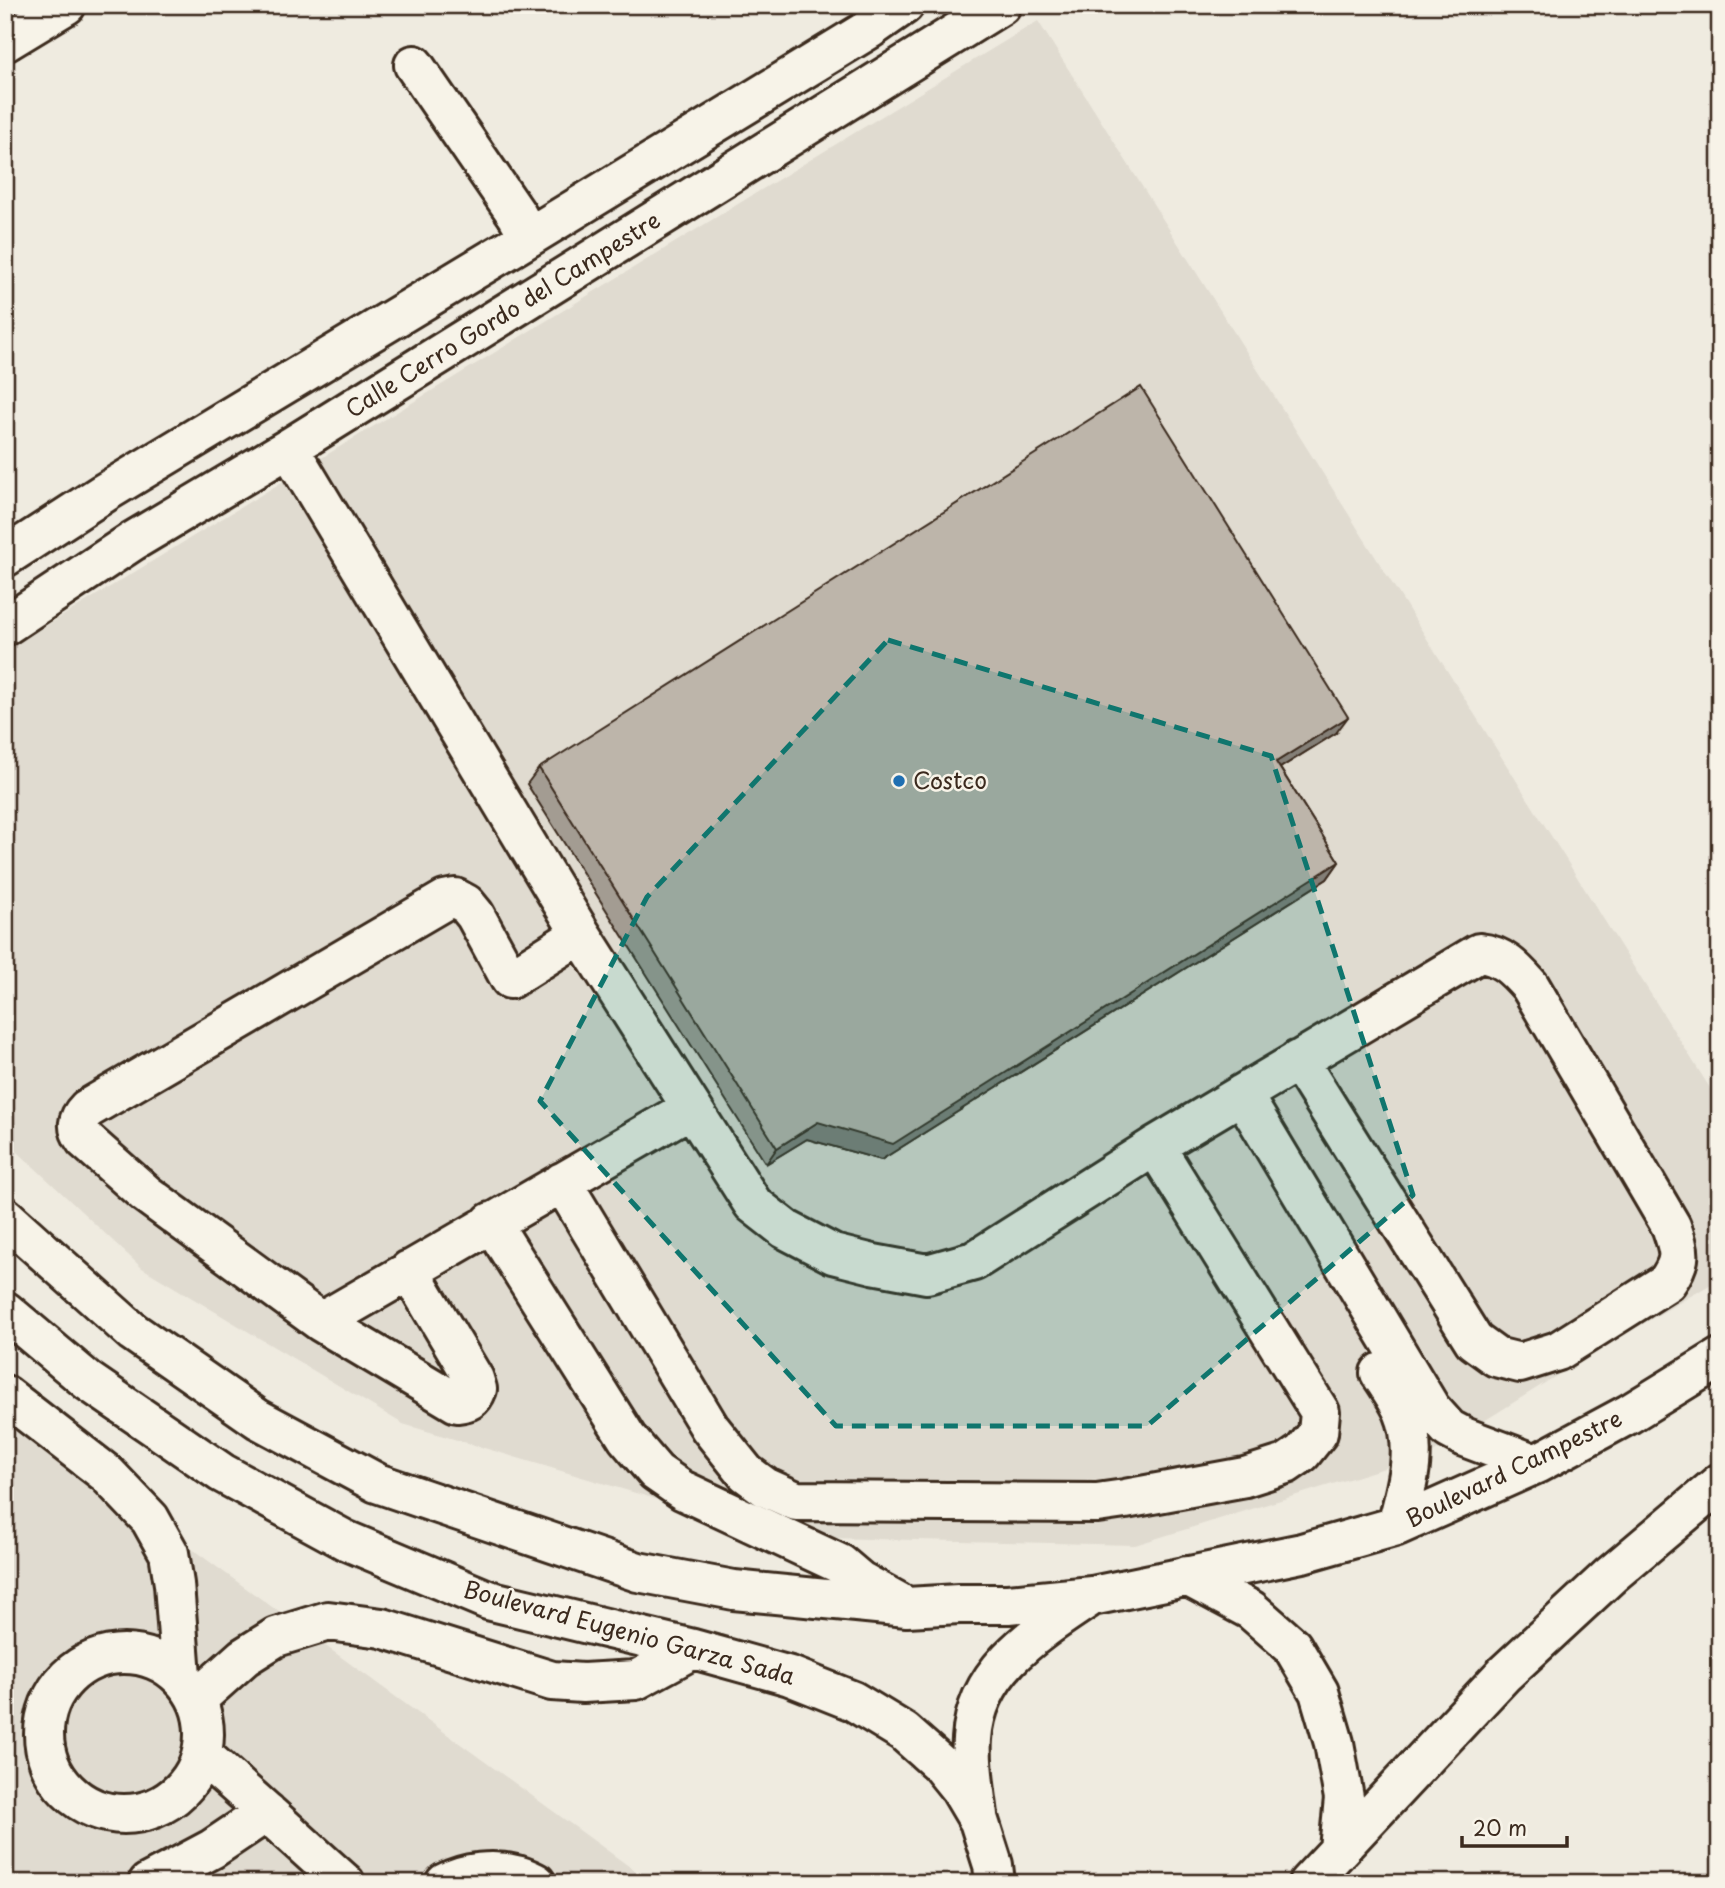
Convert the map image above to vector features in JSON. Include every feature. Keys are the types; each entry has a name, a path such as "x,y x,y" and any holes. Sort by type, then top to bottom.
{"street":[{"path":"5,42 66,5"},
{"path":"5,556 904,5"},
{"name":"Calle Cerro Gordo del Campestre","path":"5,626 133,541 289,448 1001,5"},
{"path":"414,65 517,215 529,237"},
{"path":"289,448 581,934 752,1204 785,1228 833,1254 927,1274 974,1261 1155,1146 1298,1060 1479,953 1489,954 1512,966 1530,986 1671,1226 1679,1250 1676,1268 1667,1282 1559,1352 1520,1363 1496,1357 1474,1341 1298,1060"},
{"path":"409,1270 474,1379 477,1389 468,1402 457,1403 320,1322 146,1194 85,1140 79,1132 81,1114 86,1108 445,900 455,898 466,904 475,915 510,979 581,934"},
{"path":"1231,1101 1431,1409 1449,1429 1464,1437 1536,1464"},
{"path":"1231,1101 1402,1410 1412,1447 1409,1482 1397,1525"},
{"path":"320,1322 691,1108"},
{"path":"562,1182 710,1427 746,1473 765,1487 796,1501 1097,1503 1245,1477 1286,1464 1302,1453 1318,1433 1320,1412 1155,1146"},
{"path":"5,1217 133,1332 258,1419 377,1483 638,1572 734,1590 907,1608 1008,1604 1091,1596"},
{"path":"491,1222 627,1438 656,1472 682,1490 840,1564 860,1581 907,1608"},
{"name":"Boulevard Eugenio Garza Sada","path":"5,1311 88,1381 211,1465 345,1540 488,1600 693,1649 790,1676 853,1701 904,1732 939,1763 960,1789 979,1821 1000,1877"},
{"name":"Boulevard Campestre","path":"1091,1596 1302,1553 1397,1525 1536,1464 1629,1414 1720,1359"},
{"path":"5,1395 107,1475 150,1519 169,1553 189,1688 205,1726 202,1755 190,1780 170,1800 145,1812 117,1815 90,1808 66,1791 50,1769 44,1741 46,1713 58,1688 78,1668 103,1656 131,1653 158,1660 189,1688"},
{"path":"1308,1883 1504,1674 1611,1575 1720,1483"},
{"path":"1187,1576 1251,1610 1292,1646 1320,1692 1334,1743 1343,1798 1339,1849"},
{"path":"979,1821 971,1741 976,1710 991,1681 1014,1654 1036,1633 1091,1596"},
{"path":"189,1688 276,1637 328,1621 382,1628 552,1681 583,1683 636,1680 693,1649"},
{"path":"202,1755 345,1883"},
{"path":"148,1883 212,1849 267,1812"},
{"path":"445,1883 455,1878 487,1872 515,1874 536,1883"}],"highlighted area":[{"path":"888,640 1271,756 1413,1195 1147,1426 836,1426 540,1101 647,897"}],"shaded area":[{"path":"1038,21 1720,1104 1720,1279 1591,1354 1433,1453 1135,1545 784,1537 403,1424 142,1268 5,1140 5,651"},
{"path":"5,1413 652,1883 5,1883"}],"building":[{"name":"Costco","path":"1141,387 1348,717 1276,762 1339,862 893,1144 818,1122 777,1148 539,768"}],"place":[{"name":"Costco","path":"899,781"}]}
